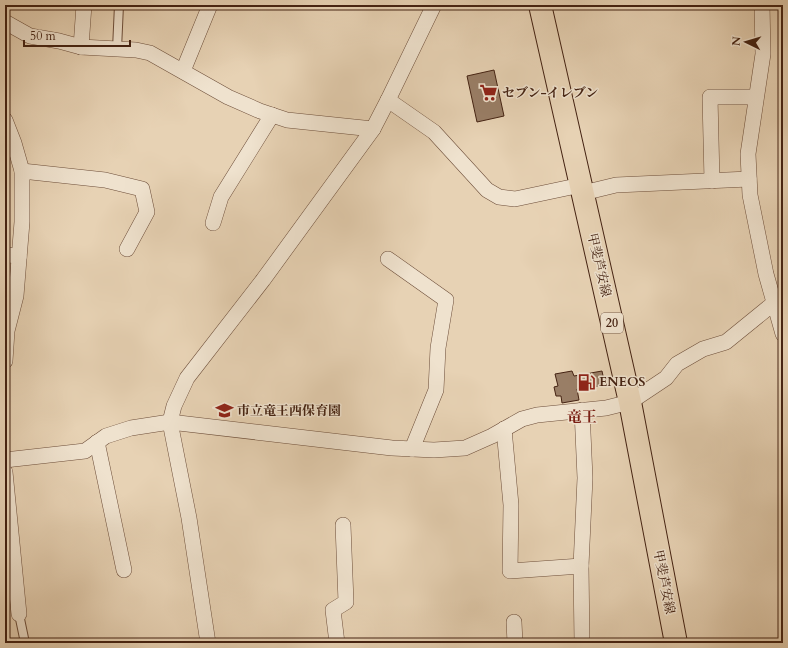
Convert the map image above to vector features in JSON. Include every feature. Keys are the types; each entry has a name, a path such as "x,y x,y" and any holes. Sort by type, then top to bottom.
{"main road":[{"name":"甲斐芦安線","path":"540,5 630,402 676,643"}],"street":[{"path":"81,47 84,5"},
{"path":"183,71 210,5"},
{"path":"208,643 189,518 170,422 174,406 187,378 263,280 373,129 434,5"},
{"path":"762,5 763,54 748,154 749,179 750,195 766,274 782,330"},
{"path":"5,22 30,36 59,41 81,47 136,50 150,53 228,96 287,120 373,129"},
{"path":"712,181 710,97 756,97"},
{"path":"388,100 434,132 487,190 499,197 514,199 616,185 749,179"},
{"path":"213,223 221,197 272,115"},
{"path":"5,120 14,143 22,171 22,222 12,256 16,296 7,331 5,361"},
{"path":"22,171 105,180 142,189 147,212 127,249"},
{"path":"388,259 446,300 438,348 436,390 412,449"},
{"path":"5,460 84,451 106,436 131,428 170,422 412,449 434,450 465,448 492,436 522,419 537,415 606,408 630,402 666,378 677,364 703,349 726,342 774,303"},
{"path":"582,410 585,478 581,566 582,643"},
{"path":"504,429 511,505 510,571 581,566"},
{"path":"97,442 124,570"},
{"path":"5,472 19,614"},
{"path":"337,643 333,610 346,602 343,525"},
{"path":"514,622 515,643"}],"lane":[{"path":"117,49 119,5"},
{"path":"19,614 25,643"}],"building":[{"path":"494,70 504,116 477,122 467,76"},
{"path":"572,371 574,376 602,371 605,385 577,389 579,400 562,403 561,396 556,396 554,387 558,386 555,374"}],"place":[{"name":"セブン-イレブン","path":"489,93"},
{"name":"ENEOS","path":"586,382"},
{"name":"市立竜王西保育園","path":"224,411"}],"district":[{"name":"竜王","path":"582,417"}]}
